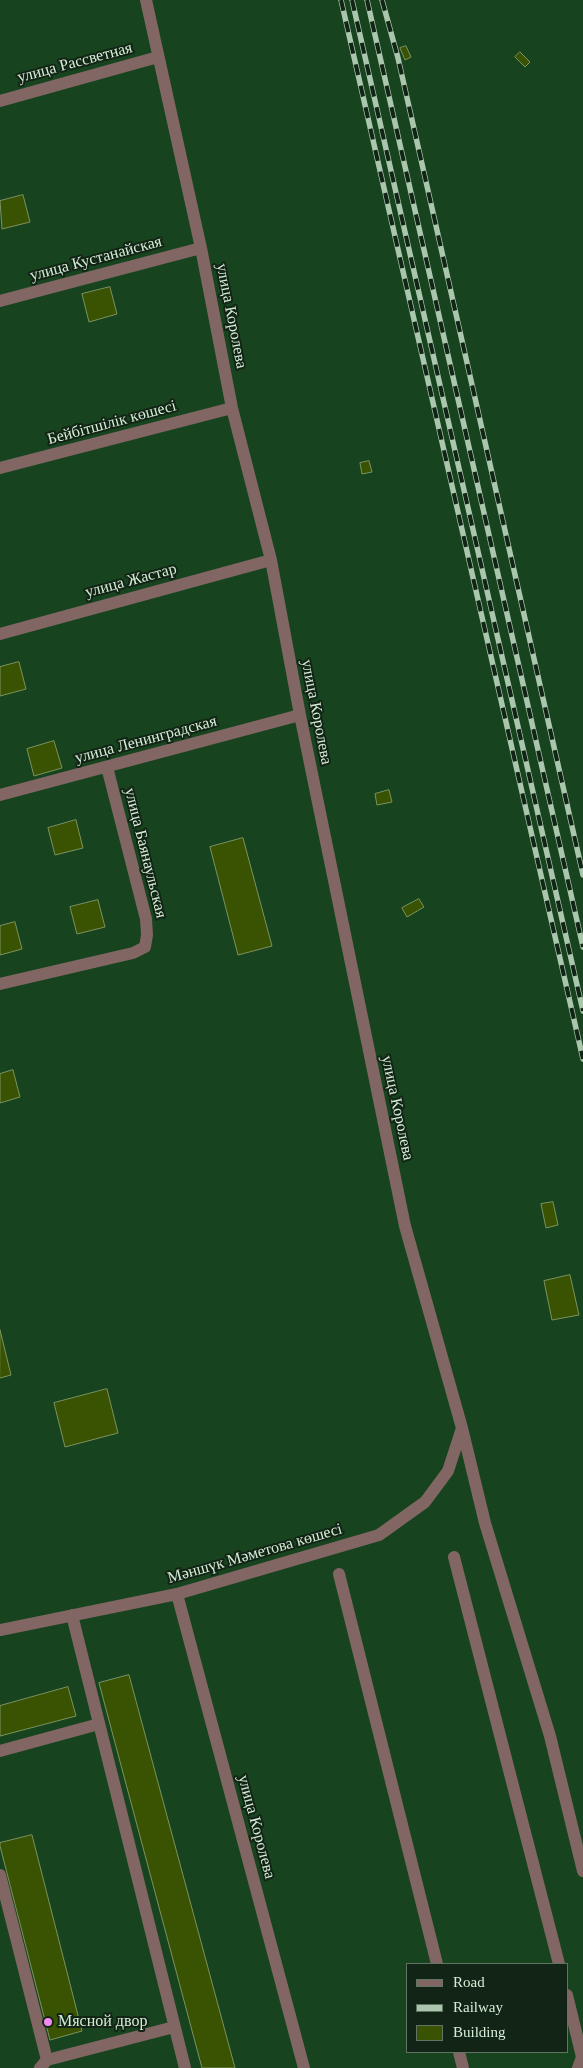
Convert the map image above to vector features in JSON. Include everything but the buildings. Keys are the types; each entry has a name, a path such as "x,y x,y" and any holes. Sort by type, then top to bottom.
{"street":[{"name":"улица Королева","path":"146,0 201,248 232,408 271,560 300,715 405,1226 462,1428 485,1523 550,1736 583,1871"},
{"name":"улица Рассветная","path":"0,101 158,57"},
{"name":"улица Кустанайская","path":"0,301 201,248"},
{"name":"Бейбітшілік көшесі","path":"0,468 232,408"},
{"name":"улица Жастар","path":"0,634 271,560"},
{"name":"улица Ленинградская","path":"0,795 300,715"},
{"name":"улица Баянаульская","path":"0,984 133,953 145,946 148,935 146,919 107,767"},
{"name":"Мәншүк Мәметова көшесі","path":"0,1628 177,1594 379,1536 425,1502 448,1472 462,1428"},
{"path":"454,1557 559,1963"},
{"path":"339,1574 437,1963"},
{"name":"улица Королева","path":"177,1594 304,2068"},
{"path":"72,1615 185,2068"},
{"path":"0,1751 99,1724"},
{"path":"0,1875 44,2064 174,2026"},
{"path":"568,1999 582,2057 578,2068"},
{"path":"459,2053 463,2068"}],"railway":[{"path":"341,0 583,1059"},
{"path":"352,0 583,1011"},
{"path":"367,0 583,947"},
{"path":"382,0 398,58 583,875"}],"place":[{"name":"Мясной двор","path":"48,2022"}]}
